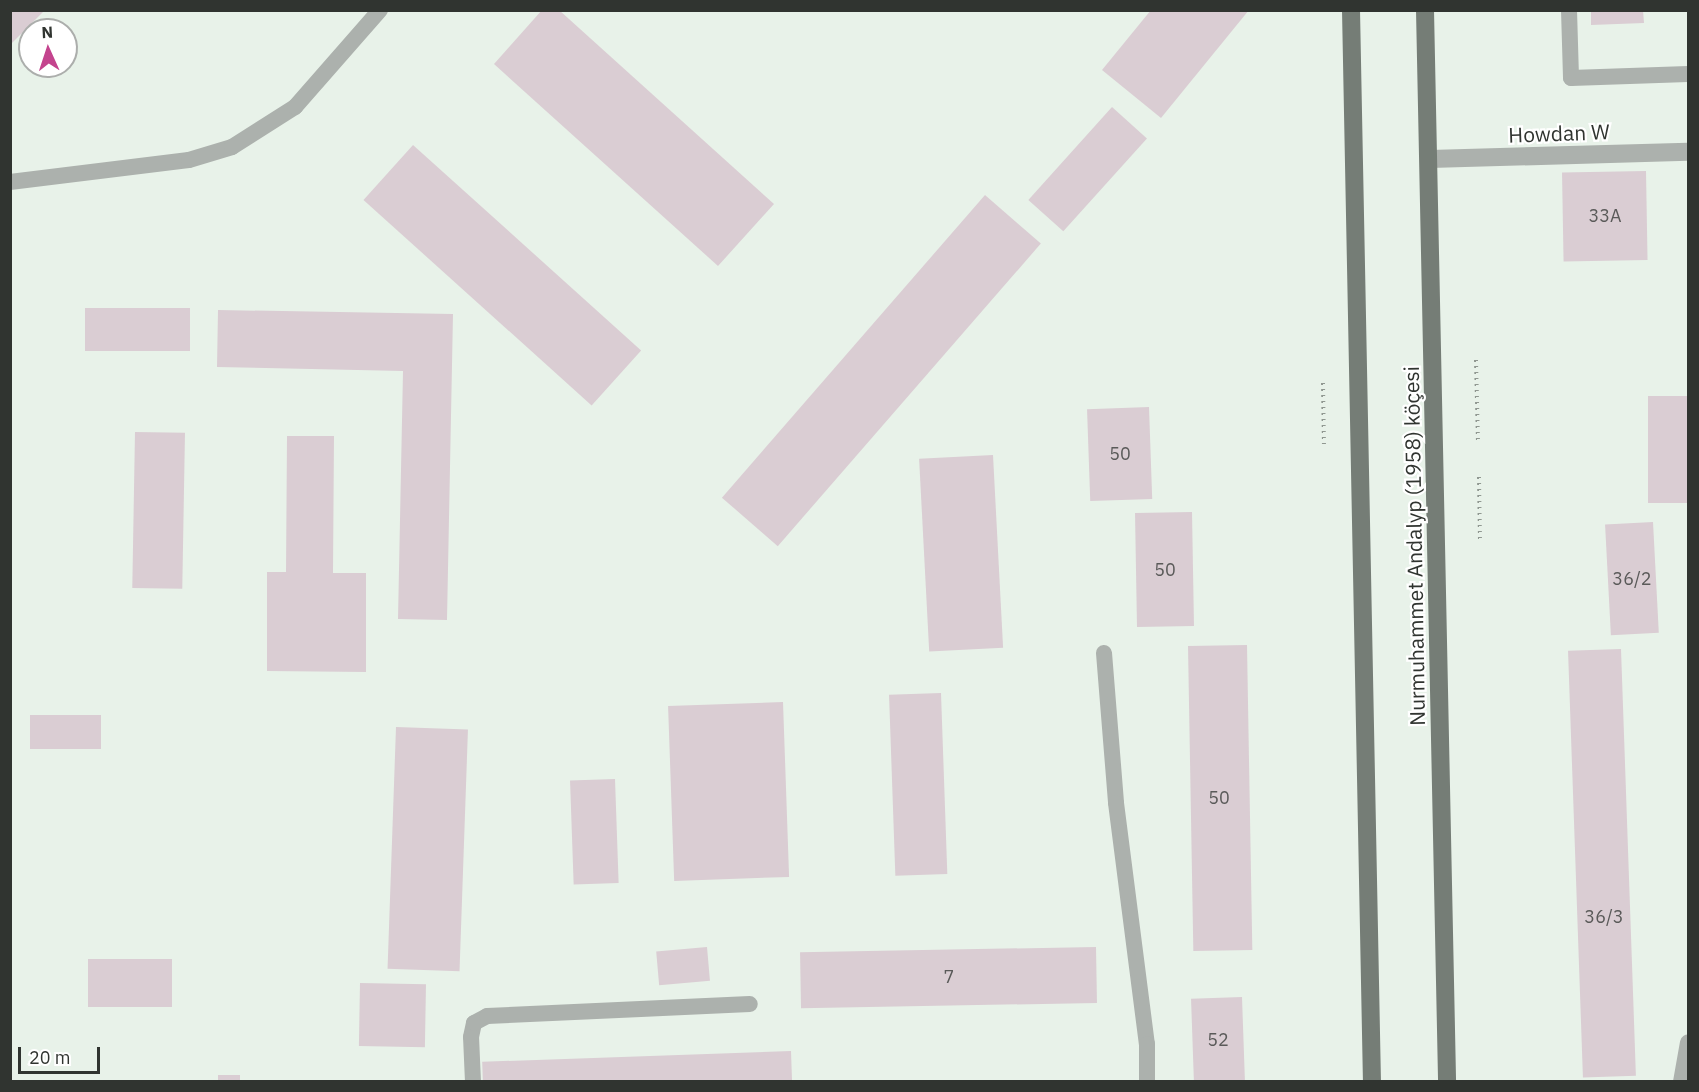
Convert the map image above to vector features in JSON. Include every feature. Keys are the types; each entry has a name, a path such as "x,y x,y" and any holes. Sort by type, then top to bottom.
{"main road":[{"path":"1351,10 1372,1082"},
{"name":"Nurmuhammet Andalyp (1958) köçesi","path":"1425,10 1430,159 1447,1082"}],"street":[{"name":"Howdan W","path":"1430,159 1689,152"}],"lane":[{"path":"10,182 189,160 232,147 295,107 380,10"},
{"path":"1569,10 1570,78 1689,74"},
{"path":"1104,653 1116,803 1147,1044 1147,1082"},
{"path":"472,1082 471,1037 474,1023 487,1016 750,1004"},
{"path":"1681,1082 1689,1043"}],"path":[{"path":"1476,360 1478,440"},
{"path":"1323,383 1324,444"},
{"path":"1479,477 1480,539"}],"building":[{"path":"10,10 45,10 37,18 18,18 18,37 10,45"},
{"path":"542,10 559,10 774,204 718,266 494,64"},
{"path":"1151,10 1249,10 1161,118 1102,70"},
{"path":"1591,10 1643,10 1644,23 1591,25"},
{"path":"1112,107 1147,138 1063,231 1028,200"},
{"path":"413,145 641,350 592,405 363,200"},
{"path":"1646,171 1648,260 1564,261 1562,172"},
{"path":"985,195 1041,244 778,546 722,498"},
{"path":"85,308 190,308 190,351 85,351"},
{"path":"218,310 453,314 447,620 398,619 403,371 217,367"},
{"path":"1648,396 1688,396 1688,503 1648,503"},
{"path":"1149,407 1152,499 1090,501 1087,409"},
{"path":"135,432 185,433 182,589 132,588"},
{"path":"287,436 334,436 333,573 366,573 366,672 267,671 267,572 286,572"},
{"path":"993,455 1003,648 929,652 919,459"},
{"path":"1192,512 1194,626 1137,627 1135,513"},
{"path":"1653,522 1659,633 1611,635 1605,525"},
{"path":"1247,645 1252,950 1193,951 1188,646"},
{"path":"1621,649 1636,1076 1583,1078 1568,651"},
{"path":"941,693 947,874 895,876 889,695"},
{"path":"783,702 789,877 674,881 668,706"},
{"path":"30,715 101,715 101,749 30,749"},
{"path":"396,727 468,730 460,971 388,969"},
{"path":"615,779 619,883 574,885 570,781"},
{"path":"707,947 710,981 659,985 656,951"},
{"path":"1096,947 1097,1003 801,1008 800,952"},
{"path":"88,959 172,959 172,1007 88,1007"},
{"path":"360,983 426,984 425,1047 359,1046"},
{"path":"1242,997 1245,1082 1194,1082 1191,999"},
{"path":"791,1051 792,1082 483,1082 482,1062"},
{"path":"218,1075 240,1075 240,1082 218,1082"}]}
